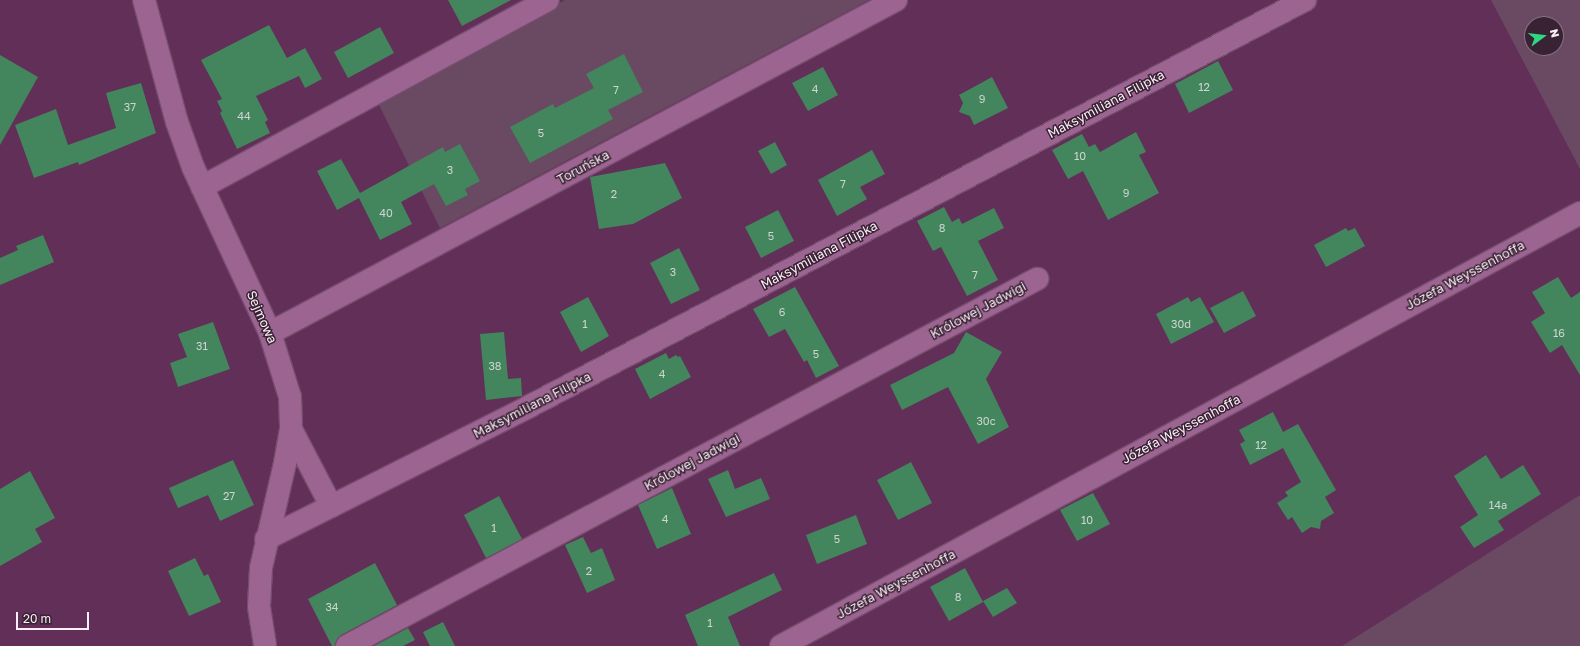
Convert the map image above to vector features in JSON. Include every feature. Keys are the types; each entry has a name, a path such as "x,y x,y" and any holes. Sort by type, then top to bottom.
{"street":[{"name":"Sejmowa","path":"144,0 177,122 202,188 270,333 290,397 291,429 285,463 266,538 259,608 265,646"},
{"path":"202,188 548,0"},
{"name":"Toruńska","path":"270,333 896,0"},
{"name":"Maksymiliana Filipka","path":"266,538 530,406 1305,0"},
{"name":"Józefa Weyssenhoffa","path":"781,646 1580,213"},
{"name":"Królowej Jadwigi","path":"347,646 1037,279"},
{"path":"291,429 331,506"}],"shaded area":[{"path":"565,0 869,0 440,228 377,101"},
{"path":"1491,0 1580,0 1580,169"},
{"path":"1580,495 1580,646 1342,646"}],"building":[{"path":"448,0 511,0 462,26"},
{"path":"269,25 287,58 305,48 322,79 305,88 299,76 256,96 268,120 265,122 270,133 237,149 220,113 222,111 217,101 222,99 201,60"},
{"path":"380,27 394,53 348,78 334,52"},
{"path":"624,54 643,92 608,110 613,119 530,163 510,127 553,104 555,108 594,88 586,74"},
{"path":"0,55 38,77 0,145"},
{"path":"1218,61 1233,90 1189,113 1175,84"},
{"path":"823,67 838,95 808,111 792,83"},
{"path":"992,77 1008,108 974,125 970,116 959,112 963,103 959,95"},
{"path":"141,83 156,133 79,165 78,162 34,178 15,125 56,109 68,145 116,128 106,93"},
{"path":"1136,132 1146,152 1139,155 1159,193 1108,220 1083,171 1068,179 1052,150 1082,134 1089,147 1095,144 1100,152"},
{"path":"775,142 787,165 771,174 758,151"},
{"path":"460,144 480,181 465,189 468,195 446,206 434,184 401,202 412,224 380,240 359,198 337,210 317,171 341,159 360,193 443,147 445,152"},
{"path":"872,150 885,174 860,187 867,199 837,216 818,180"},
{"path":"665,163 682,198 633,224 599,229 590,177"},
{"path":"944,207 952,222 959,218 962,224 994,208 1004,228 978,241 998,280 967,296 941,247 933,251 917,221"},
{"path":"778,210 794,241 761,258 745,227"},
{"path":"1346,228 1348,231 1355,228 1365,246 1326,267 1314,245"},
{"path":"43,235 54,262 0,285 0,258 18,250 16,246"},
{"path":"679,248 700,290 671,304 650,263"},
{"path":"1558,277 1571,298 1580,292 1580,375 1562,345 1550,353 1531,322 1545,313 1532,292"},
{"path":"795,287 839,366 816,378 807,360 804,362 785,329 769,337 753,309"},
{"path":"1243,291 1256,316 1224,333 1210,308"},
{"path":"588,297 609,336 581,352 560,312"},
{"path":"1188,297 1191,302 1200,297 1214,322 1171,344 1156,314"},
{"path":"213,322 230,369 178,387 170,363 187,357 178,334"},
{"path":"504,332 508,379 521,378 522,396 486,400 480,334"},
{"path":"966,332 1002,352 986,379 1009,427 978,444 948,387 902,410 890,385 954,353"},
{"path":"666,353 669,359 676,355 678,357 680,356 691,377 650,399 635,369"},
{"path":"1273,412 1283,432 1298,424 1336,490 1325,497 1334,513 1321,521 1320,529 1311,527 1302,533 1292,517 1288,520 1277,503 1288,496 1285,492 1301,482 1283,448 1250,465 1240,444 1245,441 1239,430"},
{"path":"1486,455 1501,479 1523,465 1541,494 1498,521 1504,530 1474,548 1460,527 1478,515 1454,476"},
{"path":"233,460 254,505 220,521 208,495 178,508 169,488"},
{"path":"911,462 932,503 898,520 877,480"},
{"path":"728,470 735,489 761,478 770,499 726,517 708,479"},
{"path":"30,471 55,518 35,529 42,542 0,566 0,489"},
{"path":"672,488 691,534 657,549 638,505"},
{"path":"1093,493 1110,524 1077,541 1060,510"},
{"path":"499,496 522,539 486,558 464,515"},
{"path":"856,515 867,544 817,564 806,535"},
{"path":"583,537 591,553 602,548 615,580 587,593 565,545"},
{"path":"195,558 204,576 208,574 221,602 189,616 168,571"},
{"path":"375,563 397,605 341,635 335,646 332,646 308,599"},
{"path":"965,568 983,602 949,621 930,587"},
{"path":"774,573 782,590 728,617 740,646 698,646 685,615"},
{"path":"1007,588 1017,603 993,617 983,601"},
{"path":"443,622 455,646 430,646 423,632"},
{"path":"408,628 415,640 403,646 374,646"}]}
